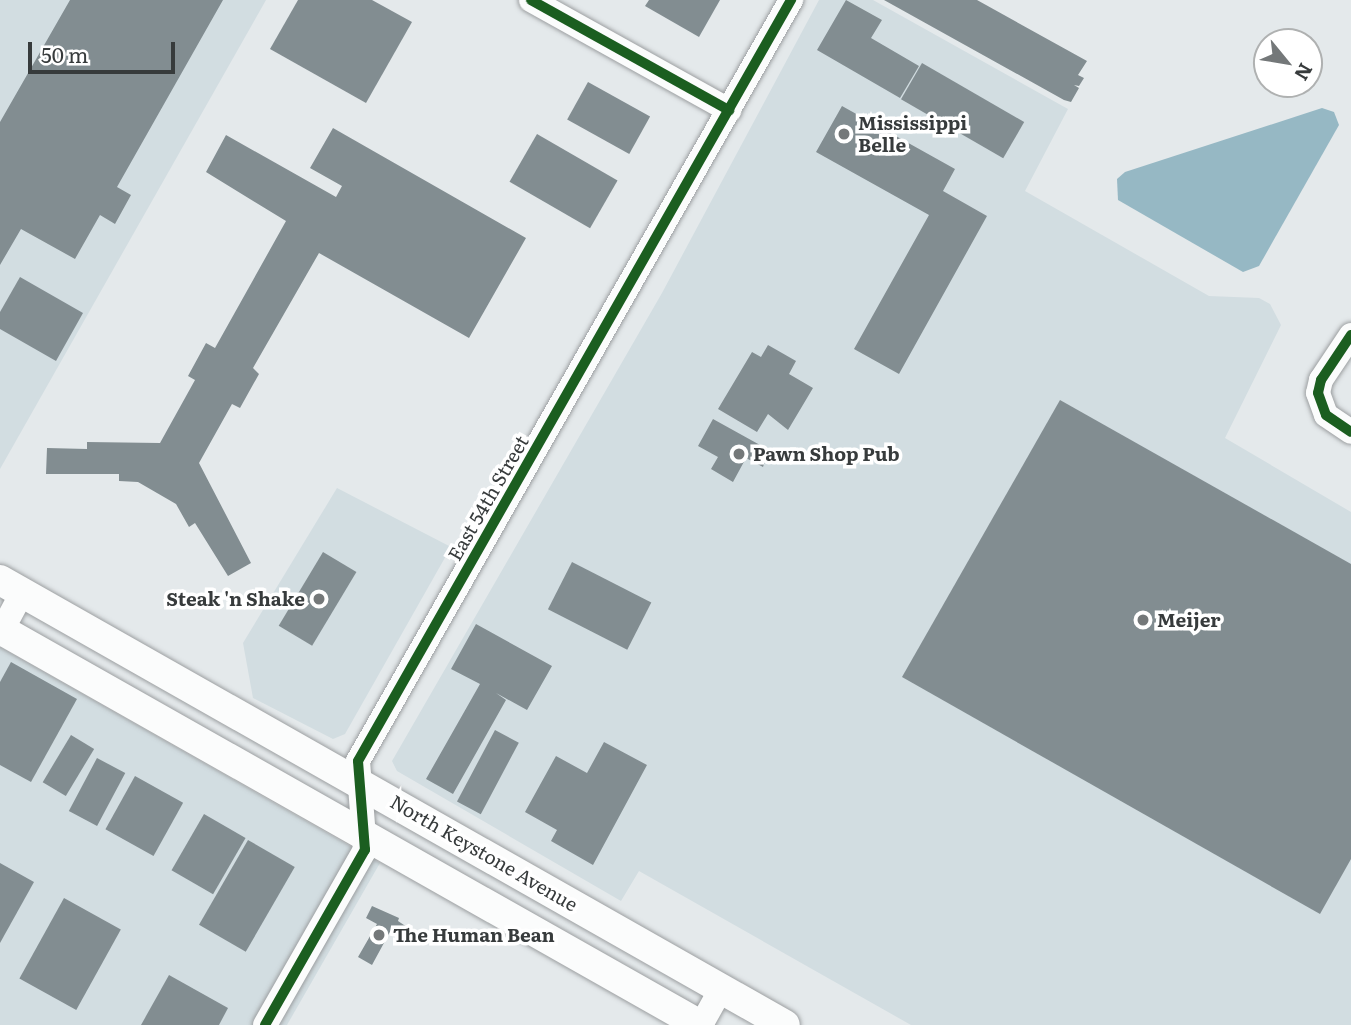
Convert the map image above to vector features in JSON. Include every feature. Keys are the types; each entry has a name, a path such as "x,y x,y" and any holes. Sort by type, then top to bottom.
{"main road":[{"name":"North Keystone Avenue","path":"11,587 700,1025"},
{"name":"North Keystone Avenue","path":"1,631 362,808 721,989 785,1025"}],"street":[{"path":"531,0 729,110"},
{"name":"East 54th Street","path":"265,1025 365,850 358,761 791,0"},
{"path":"1349,345 1321,380 1319,398 1326,415 1351,432"},
{"path":"1,631 11,587"},
{"path":"700,1025 721,989"}],"shaded area":[{"path":"0,0 266,0 0,469"},
{"path":"819,0 873,0 1068,109 1025,191 1209,296 1259,298 1270,304 1281,325 1225,438 1351,512 1351,1025 911,1025 639,871 621,901 397,771 392,761 662,293"},
{"path":"337,488 451,547 345,734 333,739 253,698 243,643"},
{"path":"0,647 380,863 287,1025 0,1025"}],"water":[{"path":"1322,108 1334,112 1339,125 1259,266 1243,272 1118,200 1117,179 1125,172"}],"building":[{"path":"70,0 223,0 117,187 131,195 115,224 100,215 75,259 21,229 0,265 0,122"},
{"path":"298,0 372,0 412,22 366,103 270,49"},
{"path":"649,0 720,0 699,37 645,6"},
{"path":"846,0 882,20 871,38 919,66 900,98 817,50"},
{"path":"884,0 977,0 1087,61 1078,75 1084,78 1079,86 1074,85 1079,88 1071,102 1064,100"},
{"path":"922,63 1024,122 1003,158 901,99"},
{"path":"588,82 650,116 629,154 567,120"},
{"path":"842,106 955,169 943,191 987,216 899,374 854,349 929,215 816,152"},
{"path":"333,128 526,238 469,338 319,253 253,368 259,374 240,408 232,404 199,463 251,563 228,576 195,523 189,527 176,504 138,482 119,481 119,474 46,474 47,448 87,449 87,442 160,443 195,380 188,376 206,343 215,348 286,221 206,172 226,135 336,197 342,186 310,168"},
{"path":"537,134 618,180 590,228 510,182"},
{"path":"20,277 83,313 56,361 0,329 0,312"},
{"path":"768,345 796,361 789,374 813,388 788,430 768,414 757,432 718,409 752,352 761,357"},
{"name":"Meijer","path":"1060,400 1351,564 1351,859 1320,914 902,677"},
{"name":"Pawn Shop Pub","path":"713,419 769,450 763,467 746,458 733,482 711,469 718,457 698,446"},
{"path":"323,552 356,572 312,646 279,626"},
{"path":"572,562 651,602 627,650 548,609"},
{"path":"476,624 552,666 527,710 496,693 506,700 453,794 426,779 480,684 451,669"},
{"path":"11,662 77,699 31,782 0,765 0,682"},
{"path":"495,730 519,743 481,814 457,802"},
{"path":"71,735 94,749 66,796 43,782"},
{"path":"604,742 647,765 593,865 551,841 557,830 525,812 556,756 587,773"},
{"path":"97,758 125,773 97,826 69,811"},
{"path":"135,776 183,803 154,856 105,829"},
{"path":"204,814 246,838 213,894 172,870"},
{"path":"248,840 295,867 246,952 199,925"},
{"path":"0,863 34,882 0,943"},
{"path":"64,898 121,930 76,1010 19,978"},
{"name":"The Human Bean","path":"372,906 399,918 398,921 407,927 402,937 391,930 372,965 358,957 377,924 366,918"},
{"path":"169,975 228,1008 219,1025 141,1025"}],"cycle path":[{"path":"531,0 729,110"},
{"path":"265,1025 365,850 358,761 791,0"},
{"path":"1351,335 1321,380 1318,393 1326,415 1351,432"}],"place":[{"name":"Mississippi Belle","path":"844,134"},
{"name":"Pawn Shop Pub","path":"739,454"},
{"name":"Steak 'n Shake","path":"319,599"},
{"name":"Meijer","path":"1143,620"},
{"name":"The Human Bean","path":"379,935"}]}
